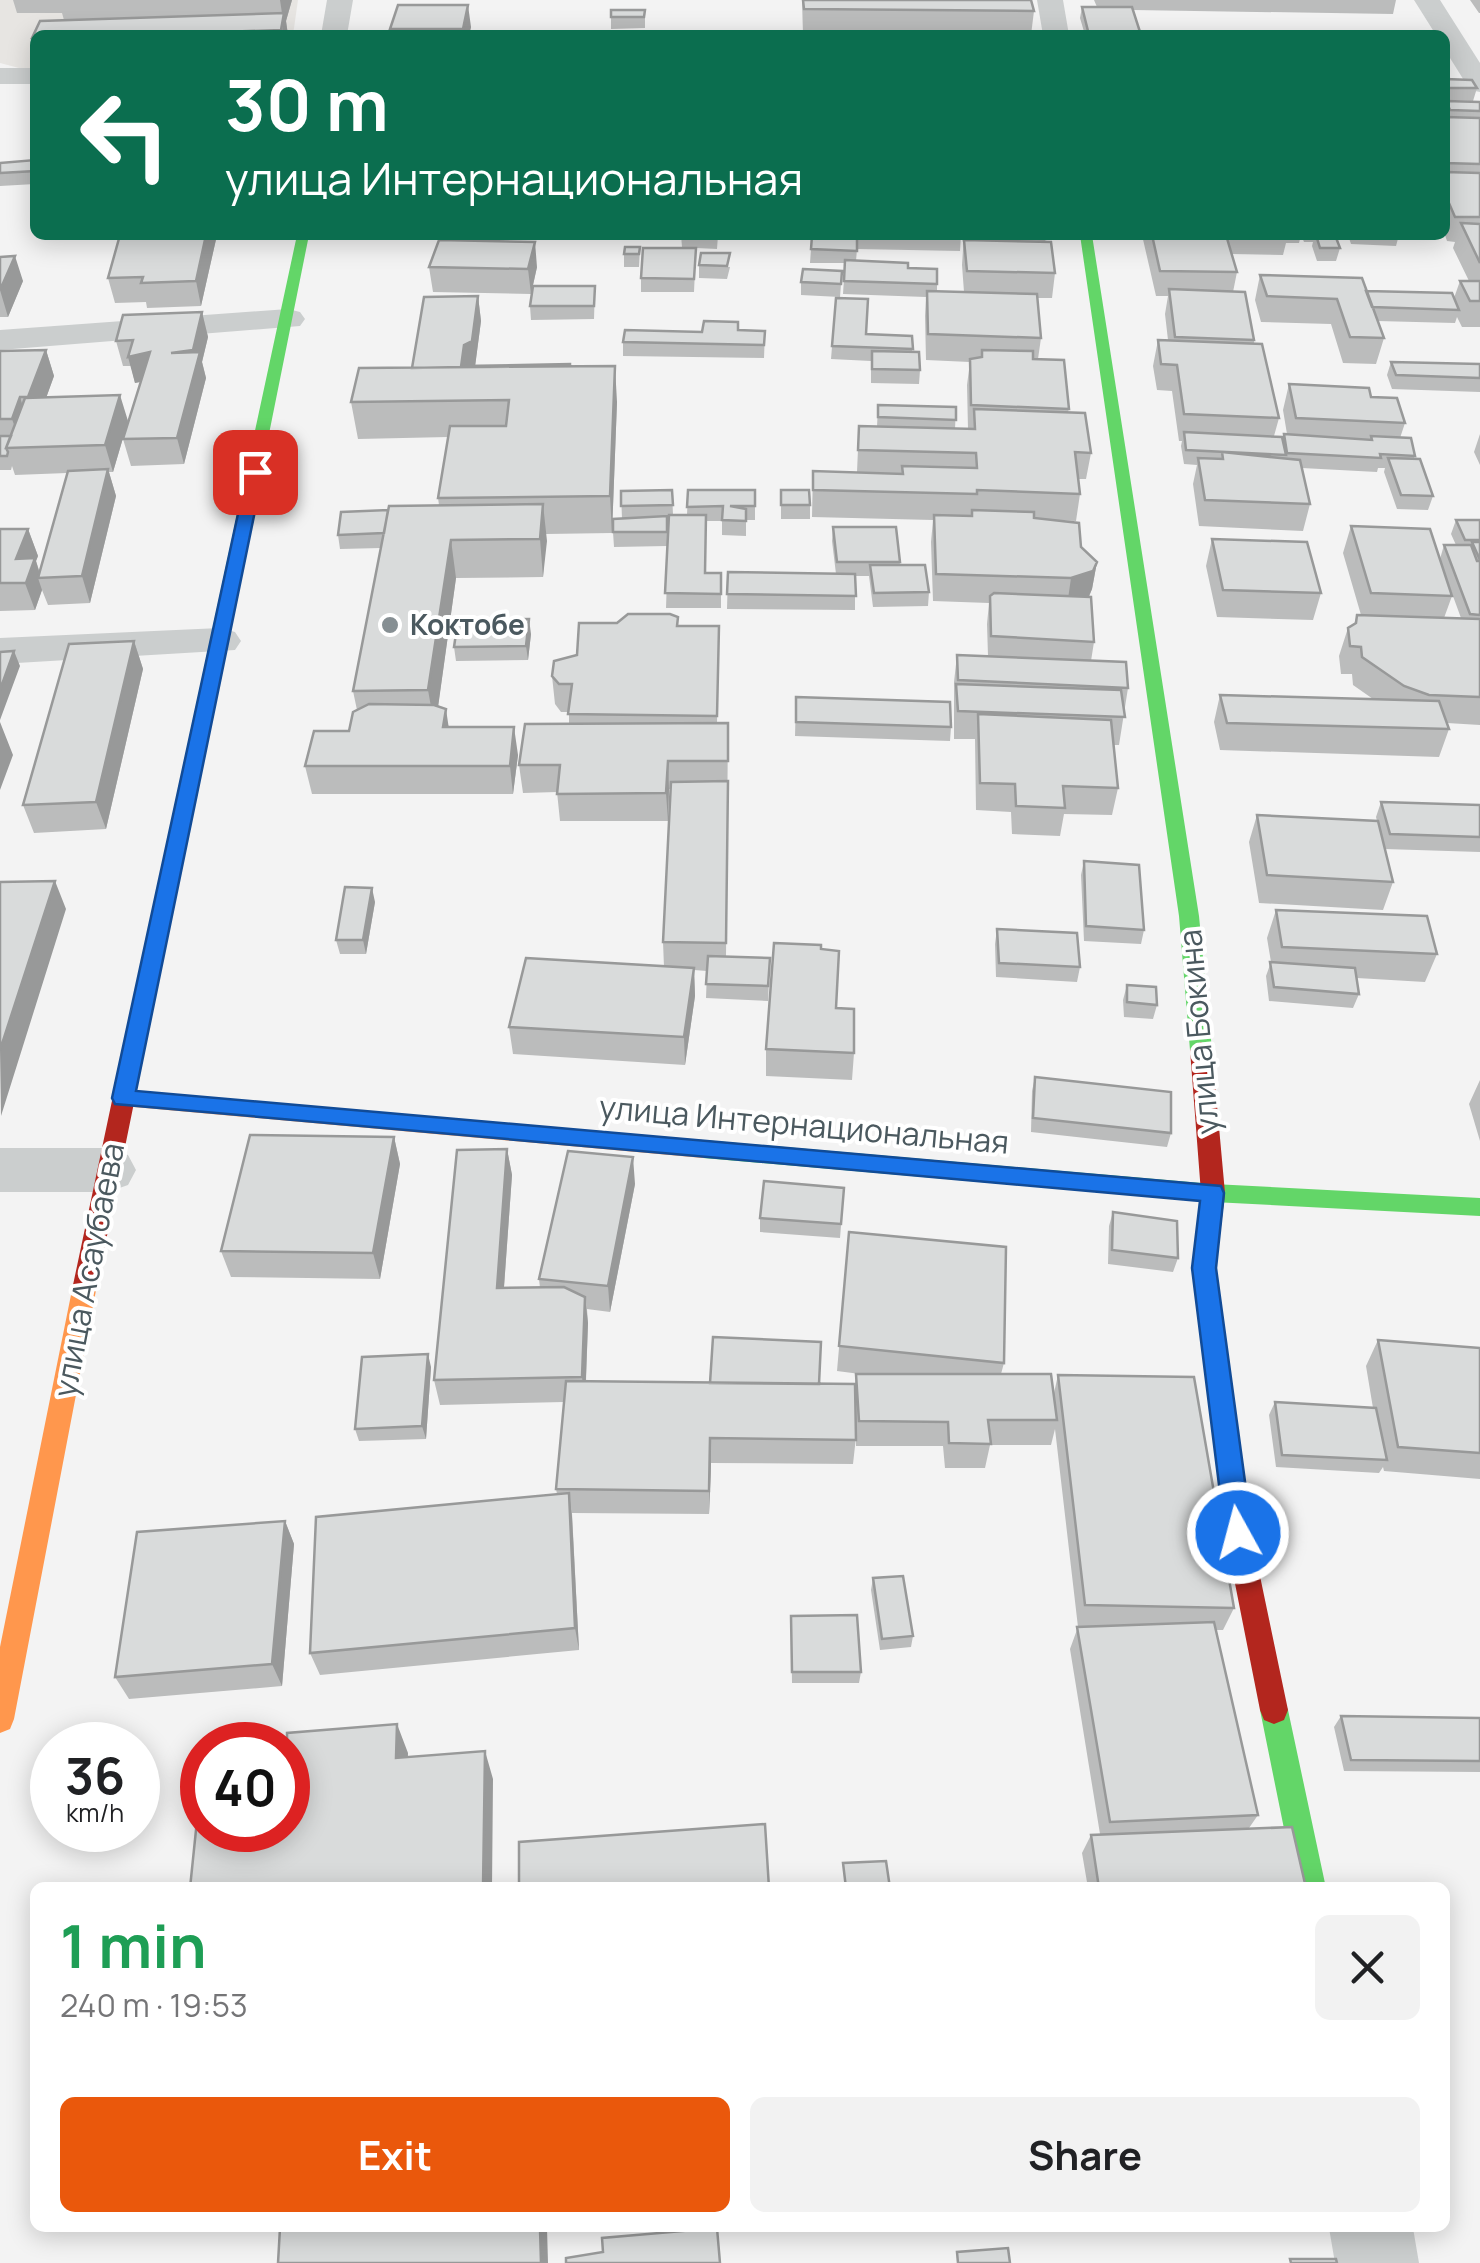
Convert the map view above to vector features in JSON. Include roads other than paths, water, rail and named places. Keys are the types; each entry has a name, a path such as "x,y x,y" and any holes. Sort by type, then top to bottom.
{"street":[{"path":"335,30 340,0"},
{"path":"1050,0 1055,30"},
{"path":"1427,0 1446,30"},
{"path":"1450,36 1480,84"},
{"path":"0,76 30,76"},
{"name":"улица Асаубаева","path":"0,1719 108,1170 302,240"},
{"name":"улица Бокина","path":"1087,240 1189,916 1212,1193 1204,1268 1238,1533 1310,1882"},
{"path":"0,340 288,319"},
{"path":"0,650 220,641"},
{"name":"улица Интернациональная","path":"123,1098 1212,1193 1480,1207"},
{"path":"0,1170 108,1170"},
{"path":"1372,2232 1377,2263"}],"place":[{"name":"Коктобе","path":"390,625"}]}
